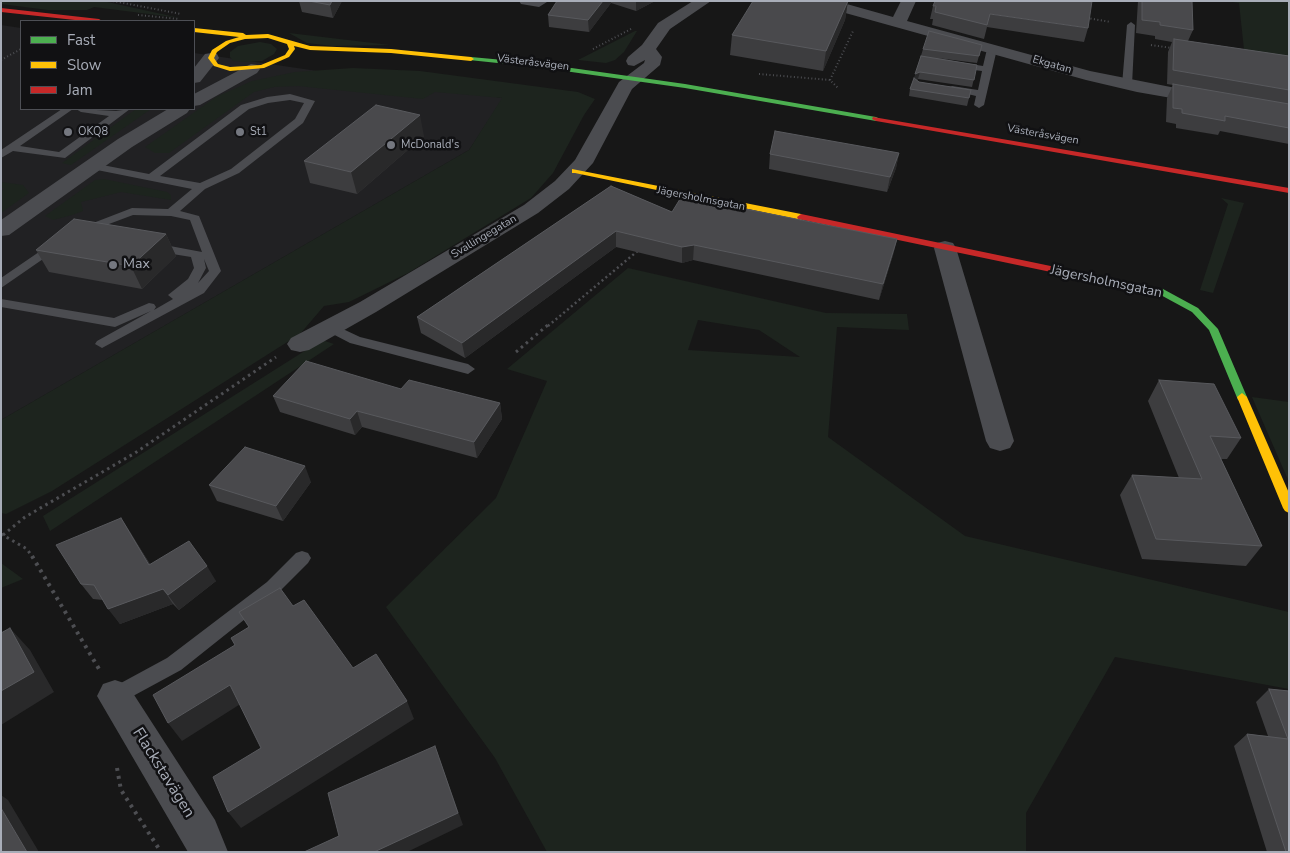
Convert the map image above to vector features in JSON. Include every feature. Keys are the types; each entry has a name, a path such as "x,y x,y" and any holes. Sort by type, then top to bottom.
{"street":[{"name":"Svallingegatan","path":"300,344 531,209 562,185 583,163 628,80 652,65 654,57 648,49 668,23 704,1"},
{"name":"Ekgatan","path":"818,1 1127,85 1222,102"},
{"path":"898,22 909,1"},
{"path":"1,10 90,20"},
{"path":"195,30 252,36"},
{"path":"205,48 252,36"},
{"name":"Västeråsvägen","path":"252,36 276,37 290,44 310,48 391,51 536,65 792,105 1289,191"},
{"path":"271,64 287,56 292,49 290,44"},
{"path":"205,48 216,65 224,68 251,69"},
{"path":"195,75 205,48"},
{"name":"Västeråsvägen","path":"318,60 370,58 414,60 628,80"},
{"path":"195,100 251,69 271,64 299,62"},
{"path":"125,143 162,110"},
{"path":"4,229 125,143 179,110"},
{"name":"Jägersholmsgatan","path":"575,171 1160,291 1178,299 1195,310 1213,329 1289,508"},
{"path":"945,248 1000,441"},
{"name":"Flackstavägen","path":"115,696 201,834 208,852"}],"lane":[{"path":"1127,85 1131,25"},
{"path":"979,105 992,49"},
{"path":"951,64 987,69"},
{"path":"946,88 982,94"},
{"path":"151,177 245,108 267,100 290,97 310,101 299,121 235,171 201,187 171,213"},
{"path":"1,155 67,110"},
{"path":"101,110 122,111"},
{"path":"11,148 62,156 122,111"},
{"path":"85,171 151,177 201,187"},
{"path":"1,284 67,236 132,211 171,213 195,218 216,270 200,290 102,344"},
{"path":"67,236 100,238"},
{"path":"1,304 115,323 179,293 193,281 200,268 197,254 139,244"},
{"path":"330,327 355,340 468,369"},
{"path":"115,696 174,664 273,587 302,558"}],"path":[{"path":"830,80 862,13"},
{"path":"138,15 181,20"},
{"path":"1081,17 1131,25"},
{"path":"587,52 639,25"},
{"path":"1129,42 1178,49"},
{"path":"1,60 20,49"},
{"path":"516,352 647,244"},
{"path":"1,534 25,517 135,452 272,360 300,344"}],"shaded area":[{"path":"1,1 103,1 180,18 94,7 87,10 48,10 1,4"},
{"path":"1226,1 1289,1 1289,65 1245,59 1239,3"},
{"path":"1,25 20,28 20,110 195,110 195,53 503,98 469,150 1,420"},
{"path":"637,31 624,52 615,60 606,63 578,60"},
{"path":"289,33 390,45 333,46 307,43"},
{"path":"260,42 271,44 277,49 274,54 262,61 233,61 230,57 230,52 238,46"},
{"path":"353,68 420,71 578,92 595,99 584,115 553,173 531,198 408,273 349,302 324,306 300,334 52,491 6,514 1,513 1,420 469,150 502,98 435,92 423,99 298,86 274,87 254,92 169,153 155,153 145,147 216,97 252,81 295,72"},
{"path":"135,110 150,110 71,165 62,163"},
{"path":"104,179 167,192 171,195 171,200 121,192 81,202 83,211 72,215 53,220 45,216 95,180"},
{"path":"1,182 23,185 29,193 1,213 1,191 5,188 1,188"},
{"path":"1221,198 1244,203 1213,293 1200,290 1228,204"},
{"path":"628,268 826,313 907,314 909,330 837,327 828,437 965,536 1289,612 1289,689 1115,657 1026,813 1026,852 547,852 495,758 386,607 496,498 547,381 507,369","holes":["698,320 759,330 800,357 688,350"]},
{"path":"322,340 334,344 50,531 43,516"},
{"path":"1252,397 1289,402 1289,482"},
{"path":"1,563 23,579 1,588"}],"building":[{"path":"309,1 332,1 330,5"},
{"path":"557,1 603,1 588,20 548,15"},
{"path":"753,1 848,1 826,51 732,35"},
{"path":"935,1 1092,1 1088,28 990,14 987,25 935,12 936,6 933,6"},
{"path":"1142,1 1192,1 1193,30 1160,25 1160,22 1142,20"},
{"path":"929,31 982,45 979,56 923,49"},
{"path":"1174,39 1289,56 1289,90 1173,70"},
{"path":"921,56 977,65 974,80 920,72 915,74"},
{"path":"914,78 919,82 971,90 969,98 910,89"},
{"path":"1173,84 1289,104 1289,128 1225,116 1225,121 1182,113 1182,109 1173,108"},
{"path":"376,105 420,115 351,172 304,161"},
{"path":"775,131 899,153 890,177 770,154"},
{"path":"611,186 672,212 680,199 693,202 695,199 897,239 883,284 694,245 682,247 616,231 462,343 417,317"},
{"path":"74,219 166,234 131,266 36,250"},
{"path":"306,361 401,389 409,380 500,403 474,442 357,411 350,419 273,396"},
{"path":"1159,380 1214,384 1241,438 1210,436 1262,546 1156,539 1132,475 1202,479"},
{"path":"245,447 305,466 276,506 209,485"},
{"path":"121,518 149,565 189,541 207,566 168,595 163,589 108,609 94,585 81,584 56,545"},
{"path":"280,588 293,606 304,600 353,668 376,654 407,701 228,812 213,777 261,748 230,685 168,723 153,695 235,645 231,638 249,627 239,612"},
{"path":"10,628 34,672 1,691 1,633"},
{"path":"1269,689 1289,691 1289,852 1286,852 1247,734 1288,739"},
{"path":"435,746 458,813 374,852 304,852 339,836 328,793"},
{"path":"1,808 27,852 1,852"}],"traffic: fast":[{"path":"471,59 536,65 685,86 876,119"},
{"path":"1089,277 1160,291 1195,310 1213,329 1242,397"}],"traffic: slow":[{"path":"195,30 243,35"},
{"path":"290,44 292,49 287,56 262,67 230,69 216,65 211,58 214,51 228,42 245,37 268,36 310,48 391,51 471,59"},
{"path":"575,171 801,217"},
{"path":"1242,397 1289,508"}],"traffic: jam":[{"path":"1,10 90,20"},
{"path":"876,119 1289,191"},
{"path":"801,217 1089,277"}],"place":[{"name":"OKQ8","path":"68,132"},
{"name":"St1","path":"240,132"},
{"name":"McDonald's","path":"391,145"},
{"name":"Max","path":"113,265"}]}
